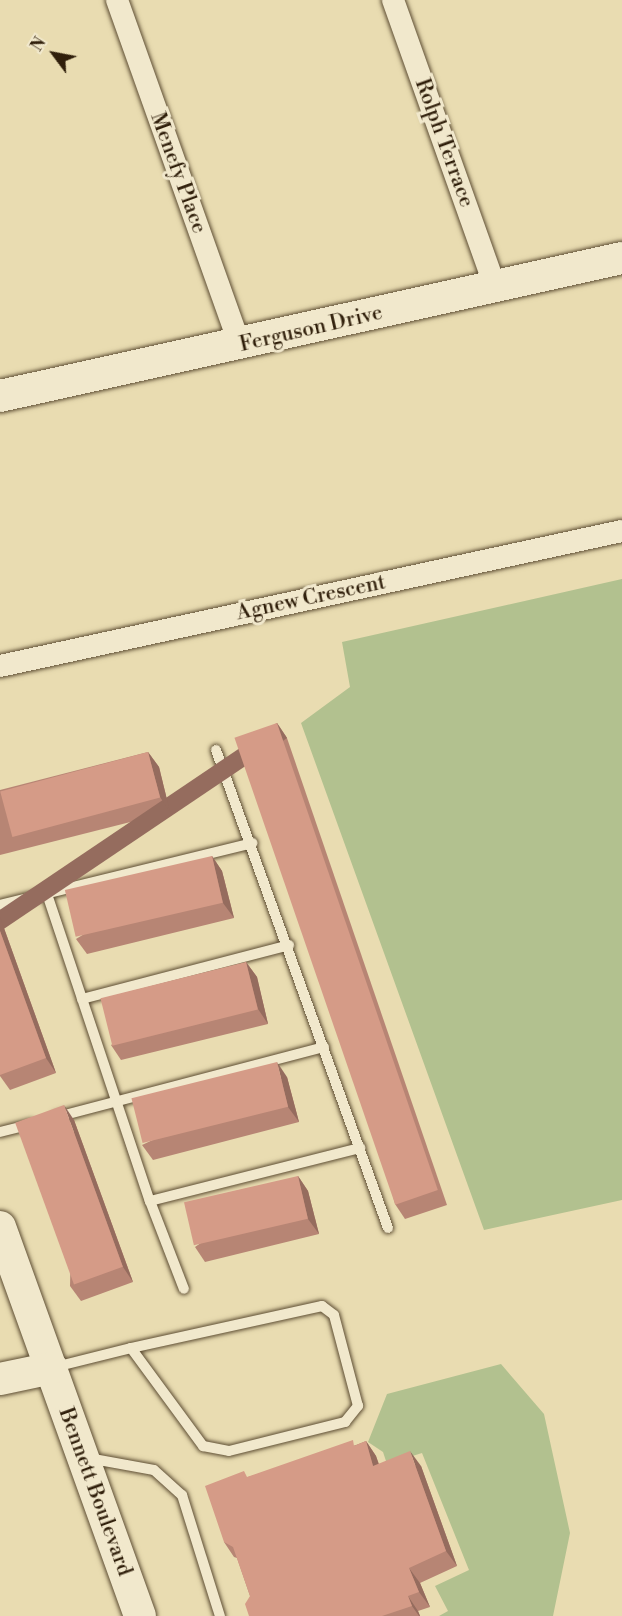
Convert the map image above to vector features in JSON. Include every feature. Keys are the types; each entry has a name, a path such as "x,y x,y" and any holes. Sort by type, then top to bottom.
{"street":[{"name":"Menefy Place","path":"117,0 240,345"},
{"name":"Rolph Terrace","path":"393,0 495,287"},
{"name":"Ferguson Drive","path":"0,396 240,345 622,258"},
{"name":"Agnew Crescent","path":"0,666 622,531"},
{"path":"0,1227 52,1368 0,1379"},
{"name":"Bennett Boulevard","path":"52,1368 140,1616"}],"lane":[{"path":"216,750 253,843 388,1228"},
{"path":"0,905 253,843"},
{"path":"47,894 150,1201 184,1289"},
{"path":"82,999 289,945"},
{"path":"0,1132 324,1047"},
{"path":"150,1201 360,1148"},
{"path":"52,1368 131,1348 322,1306 334,1316 358,1406 345,1422 229,1451 203,1446 131,1348"},
{"path":"82,1457 154,1470 182,1496 220,1616"}],"green space":[{"path":"622,579 622,1200 484,1230 301,723 350,687 342,642"},
{"path":"501,1364 544,1414 570,1533 553,1616 439,1616 448,1611 435,1586 469,1570 422,1453 387,1464 383,1452 368,1442 387,1394"}],"building":[{"path":"277,723 438,1190 395,1205 234,738"},
{"path":"148,752 160,797 12,837 0,792"},
{"path":"212,856 223,903 76,937 65,890"},
{"path":"0,931 46,1058 0,1075"},
{"path":"246,962 258,1010 112,1046 100,998"},
{"path":"277,1062 288,1107 143,1143 131,1098"},
{"path":"64,1105 123,1267 74,1284 15,1123"},
{"path":"298,1176 308,1219 194,1245 184,1202"},
{"path":"353,1440 354,1446 366,1441 373,1466 410,1451 446,1551 409,1568 419,1592 408,1596 412,1606 382,1616 249,1616 245,1604 250,1596 233,1547 224,1542 205,1486 244,1471 247,1477"}]}
